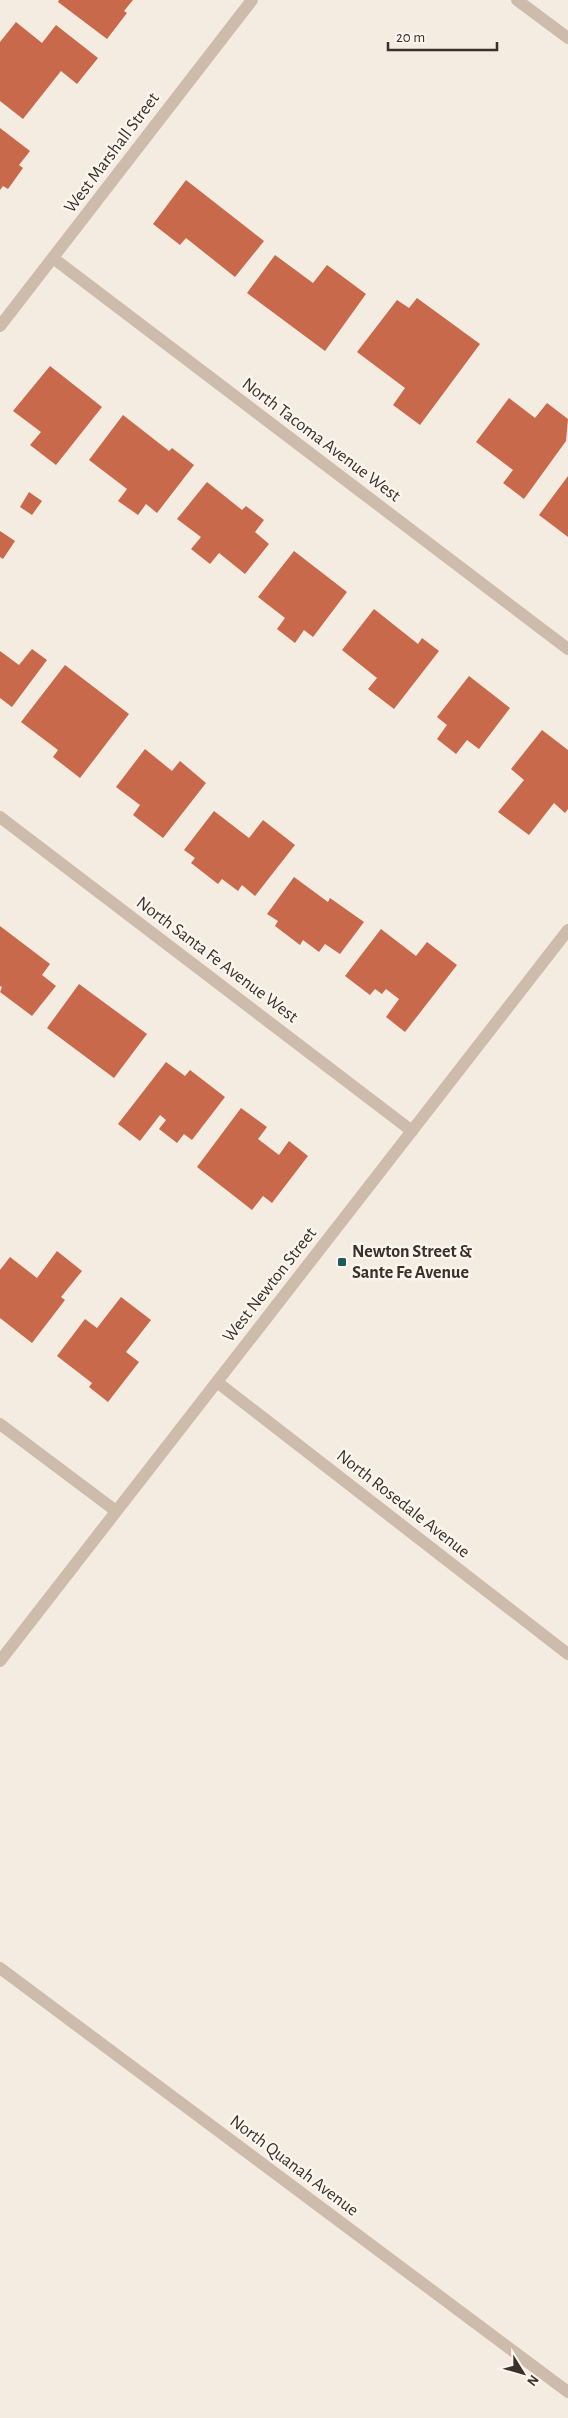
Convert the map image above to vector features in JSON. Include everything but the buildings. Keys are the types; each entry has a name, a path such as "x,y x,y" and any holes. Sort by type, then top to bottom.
{"street":[{"name":"West Marshall Street","path":"0,326 252,0"},
{"path":"517,0 568,38"},
{"name":"North Tacoma Avenue West","path":"53,258 568,649"},
{"name":"North Santa Fe Avenue West","path":"0,816 412,1131"},
{"name":"West Newton Street","path":"0,1661 568,930"},
{"name":"North Rosedale Avenue","path":"217,1382 568,1654"},
{"path":"0,1424 116,1512"},
{"name":"North Quanah Avenue","path":"0,1968 568,2392"}],"place":[{"name":"Newton Street & Sante Fe Avenue","path":"342,1262"}]}
